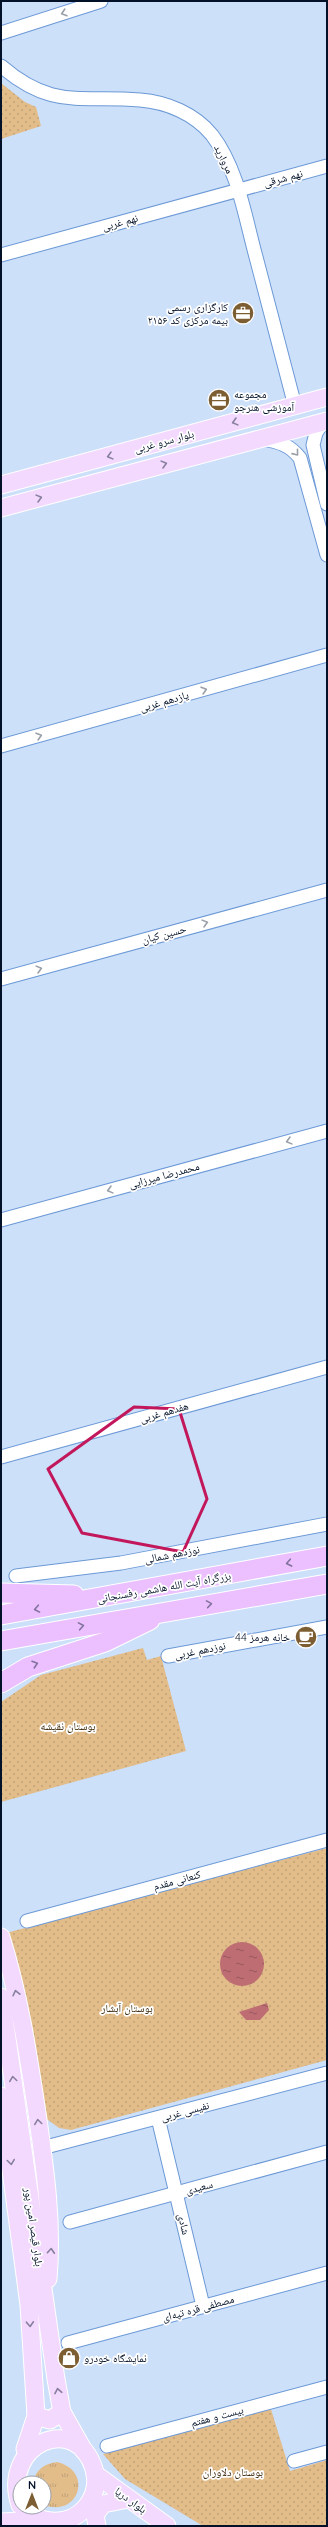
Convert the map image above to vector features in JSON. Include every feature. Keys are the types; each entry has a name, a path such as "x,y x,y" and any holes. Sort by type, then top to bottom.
{"highway":[{"name":"بزرگراه آیت الله هاشمی رفسنجانی","path":"1,1616 107,1598 327,1556"},
{"path":"1,1641 327,1584"},
{"path":"1,1593 107,1598"},
{"path":"1,1683 28,1667 105,1642 172,1610"}],"main road":[{"name":"بلوار سرو غربی","path":"1,485 327,397"},
{"name":"بلوار سرو غربی","path":"1,508 325,421"},
{"path":"1,1937 26,2036 42,2148 51,2243 46,2304"},
{"name":"بلوار قیصر امین پور","path":"1,1997 62,2412 84,2451"},
{"name":"بلوار قیصر امین پور","path":"1,2096 29,2305 36,2416 25,2449"},
{"path":"1,2176 15,2274 29,2305"},
{"path":"36,2416 50,2420 62,2412"},
{"path":"1,2522 42,2520 75,2523 87,2506 96,2487 92,2462 84,2451 71,2441 62,2439 43,2440 25,2449 16,2463 6,2485"},
{"name":"بلوار دریا","path":"95,2474 166,2526"},
{"path":"97,2526 95,2515 103,2504 128,2499"},
{"path":"30,2515 42,2520"}],"street":[{"path":"1,33 101,1"},
{"name":"مروارید","path":"1,66 33,88 63,99 140,100 168,105 197,121 211,135 222,152 238,190 295,406"},
{"name":"نهم شرقی","path":"238,190 327,166"},
{"name":"نهم غربی","path":"1,255 238,190"},
{"path":"325,421 316,433 312,445 327,504"},
{"path":"261,439 280,442 292,448 300,458 327,555"},
{"name":"یازدهم غربی","path":"1,746 327,655"},
{"name":"حسین کیان","path":"1,979 327,890"},
{"name":"محمدرضا میرزایی","path":"1,1220 327,1131"},
{"name":"هفدهم غربی","path":"1,1457 327,1367"},
{"name":"نوزدهم شمالی","path":"16,1576 121,1563 327,1524"},
{"name":"نوزدهم غربی","path":"168,1656 327,1627"},
{"name":"کنعانی مقدم","path":"27,1921 327,1840"},
{"name":"نفیسی غربی","path":"42,2148 327,2073"},
{"name":"شادی","path":"158,2118 203,2306"},
{"name":"سعیدی","path":"70,2222 327,2152"},
{"name":"مصطفی قره تپه‌ای","path":"68,2343 327,2273"},
{"name":"بیست و هفتم","path":"107,2446 327,2387"},
{"path":"294,2461 327,2452"}],"highlighted area":[{"path":"134,1407 179,1409 207,1499 183,1552 82,1533 48,1469"}],"green space":[{"path":"1,83 25,102 36,107 41,126 1,139"},
{"name":"بوستان نقیشه","path":"143,1648 147,1660 161,1656 186,1751 1,1802 1,1702 41,1675"},
{"name":"بوستان آبشار","path":"327,1848 327,2060 71,2130 59,2128 44,2117 6,1933"},
{"name":"بوستان دلاوران","path":"270,2406 290,2471 327,2460 327,2526 203,2526 125,2479 103,2454"},
{"path":"57,2462 68,2467 76,2474 78,2483 78,2492 73,2499 66,2505 56,2507 52,2506 52,2475 36,2475 41,2468"}],"water":[{"path":"238,1942 246,1942 251,1943 258,1948 263,1955 263,1973 258,1980 251,1985 238,1986 230,1983 223,1976 220,1968 220,1960 223,1952 230,1945"},
{"path":"267,2003 269,2010 260,2020 246,2020 239,2012"}],"place":[{"name":"کارگزاری رسمی بیمه مرکزی کد ۲۱۵۶","path":"243,313"},
{"name":"مجموعه آموزشی هنرجو","path":"219,400"},
{"name":"خانه هرمز 44","path":"306,1637"},
{"name":"نمایشگاه خودرو","path":"69,2358"}]}
